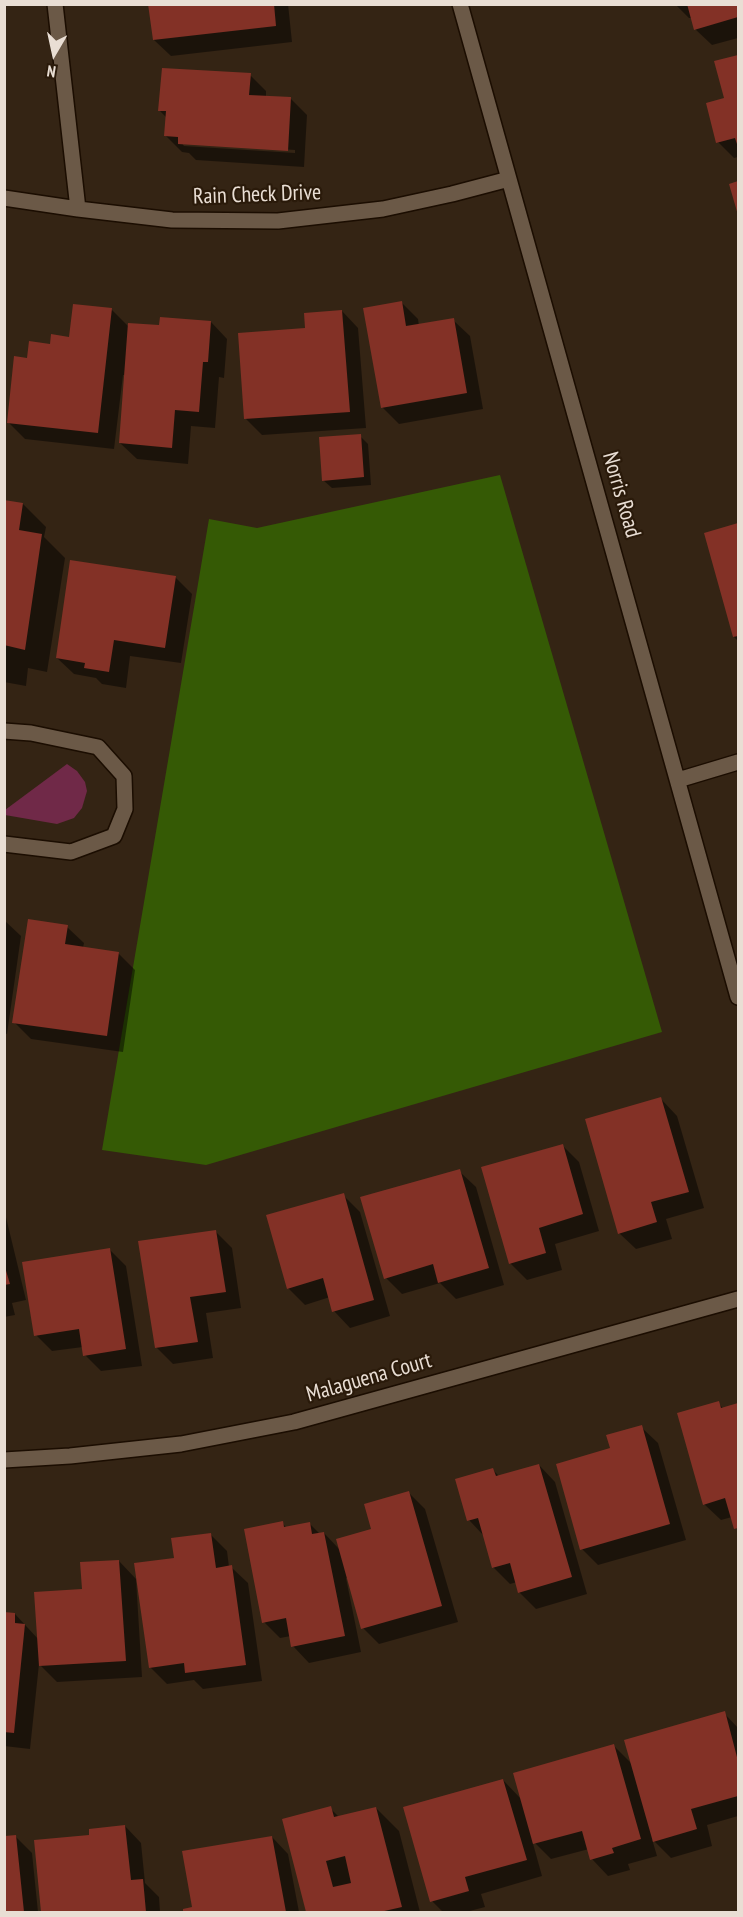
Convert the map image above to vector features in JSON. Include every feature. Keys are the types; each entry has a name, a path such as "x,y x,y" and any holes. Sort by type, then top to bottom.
{"street":[{"path":"55,4 78,209"},
{"name":"Norris Road","path":"460,4 738,997"},
{"name":"Rain Check Drive","path":"4,198 172,220 278,221 383,209 509,179"},
{"path":"4,731 31,733 98,747 124,776 125,809 114,836 71,852 4,844"},
{"path":"678,780 738,762"},
{"name":"Malaguena Court","path":"4,1460 70,1456 182,1444 294,1422 738,1299"}],"shaded area":[{"path":"500,475 662,1032 206,1165 102,1150 209,519 257,528"},
{"path":"67,764 77,771 85,782 87,791 82,808 74,818 57,824 5,815 5,810"}],"building":[{"path":"148,4 274,4 276,26 153,40"},
{"path":"687,4 738,4 738,17 694,30"},
{"path":"738,55 738,147 735,138 716,143 706,103 724,98 714,61"},
{"path":"162,68 251,73 249,95 291,97 288,151 178,144 178,137 164,136 166,111 158,111"},
{"path":"738,181 738,215 729,184"},
{"path":"402,301 406,326 454,318 467,393 381,408 363,308"},
{"path":"73,304 112,308 98,433 7,423 14,356 27,358 29,341 50,344 51,334 69,337"},
{"path":"342,310 350,412 244,419 238,333 305,328 304,313"},
{"path":"160,317 211,321 208,362 203,362 199,412 175,410 172,448 119,443 128,323 159,325"},
{"path":"361,434 364,477 322,481 319,437"},
{"path":"4,500 23,503 19,530 42,534 25,650 4,645"},
{"path":"738,523 738,636 733,637 704,533"},
{"path":"70,560 176,576 165,648 114,640 109,672 84,668 85,663 56,658"},
{"path":"28,919 68,925 65,944 119,952 107,1036 12,1023"},
{"path":"661,1097 689,1192 651,1202 657,1222 618,1234 585,1119"},
{"path":"563,1144 583,1214 539,1228 546,1253 509,1264 481,1167"},
{"path":"460,1169 489,1268 438,1283 433,1264 384,1279 360,1197"},
{"path":"344,1193 374,1300 332,1312 323,1278 287,1289 266,1215"},
{"path":"216,1230 226,1292 190,1297 198,1342 155,1348 138,1241"},
{"path":"110,1248 126,1349 83,1356 79,1329 34,1336 22,1262"},
{"path":"4,1264 10,1284 4,1285"},
{"path":"719,1401 721,1408 738,1403 738,1528 734,1529 725,1498 703,1505 677,1413"},
{"path":"642,1425 670,1524 580,1550 556,1464 610,1448 606,1435"},
{"path":"539,1464 572,1577 518,1593 510,1563 492,1568 478,1518 467,1521 455,1479 493,1468 496,1476"},
{"path":"409,1491 442,1606 361,1629 336,1539 371,1529 364,1504"},
{"path":"283,1521 284,1527 310,1522 312,1534 324,1532 345,1636 291,1647 286,1618 262,1623 244,1529"},
{"path":"211,1533 216,1568 232,1565 246,1665 185,1673 184,1663 149,1668 134,1563 174,1558 171,1538"},
{"path":"119,1560 126,1661 39,1666 34,1592 82,1589 80,1562"},
{"path":"4,1612 15,1613 15,1623 25,1624 14,1733 4,1732"},
{"path":"725,1711 738,1761 738,1796 691,1809 697,1829 653,1842 624,1740"},
{"path":"614,1744 641,1839 612,1848 614,1853 590,1860 582,1831 533,1844 513,1773"},
{"path":"503,1779 527,1860 465,1877 469,1891 430,1902 403,1807"},
{"path":"331,1806 334,1817 376,1807 402,1907 380,1912 306,1912 282,1819","holes":["345,1856 351,1883 333,1887 326,1861"]},
{"path":"125,1825 131,1880 143,1879 146,1912 41,1912 34,1840 89,1835 89,1829"},
{"path":"16,1835 24,1912 5,1912 5,1836"},
{"path":"272,1836 286,1912 183,1912 183,1909 192,1907 182,1851"}]}
